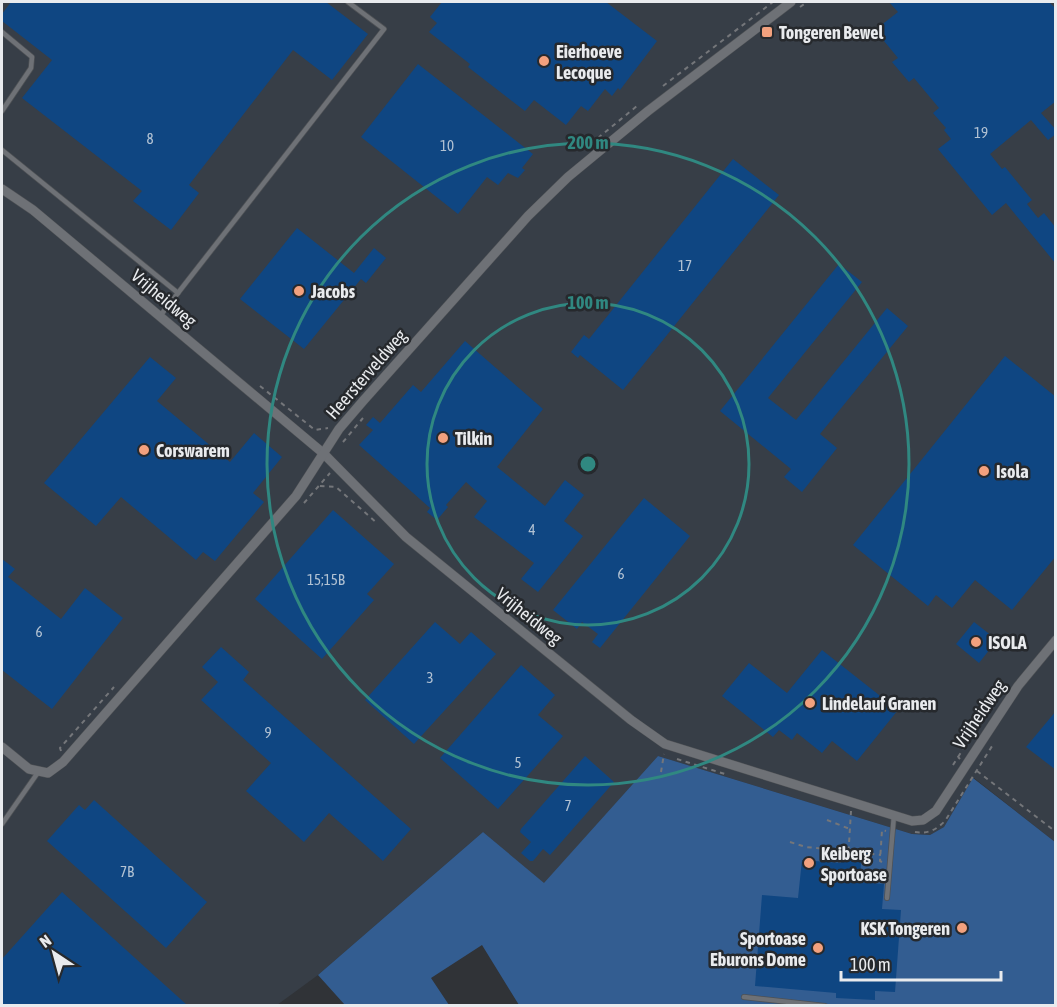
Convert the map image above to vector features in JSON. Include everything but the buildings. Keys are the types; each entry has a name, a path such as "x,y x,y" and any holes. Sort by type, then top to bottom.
{"street":[{"name":"Heersterveldweg","path":"39,771 48,773 63,762 297,496 339,429 544,200 608,143 795,5"},
{"name":"Vrijheidweg","path":"2,189 33,210 324,453 406,537 631,720 665,744 912,821 923,820 936,811 1018,686 1056,640"},
{"path":"2,747 29,769 39,771"}],"lane":[{"path":"160,316 384,29 348,2"},
{"path":"2,32 32,57 31,68 2,111"},
{"path":"2,150 178,293"},
{"path":"2,824 39,771"},
{"path":"887,898 894,815"},
{"path":"744,997 825,1005"}],"path":[{"path":"795,5 807,2"},
{"path":"340,447 369,411"},
{"path":"315,490 336,466"},
{"path":"320,486 336,487 378,524"},
{"path":"63,762 60,748 115,686"},
{"path":"913,831 922,833 936,830 945,821 998,736"},
{"path":"674,757 683,762 737,778"},
{"path":"953,766 958,757 1056,832"},
{"path":"848,860 852,803"},
{"path":"827,820 850,829"},
{"path":"790,842 806,847 881,855"}],"shaded area":[{"path":"2,2 1055,2 1055,842 974,778 944,827 930,835 912,834 658,756 544,884 483,832 318,975 277,1005 2,1005"},
{"name":"Keiberg Sportoase","path":"658,756 912,834 930,835 944,827 973,778 1055,842 1055,1005 519,1005 482,945 431,978 449,1005 345,1005 318,975 483,832 544,883"}],"place":[{"name":"Tongeren Bewel","path":"767,32"},
{"name":"Eierhoeve Lecoque","path":"544,61"},
{"name":"Jacobs","path":"299,291"},
{"name":"Tilkin","path":"443,438"},
{"name":"Corswarem","path":"144,450"},
{"name":"Isola","path":"984,471"},
{"name":"ISOLA","path":"976,642"},
{"name":"Lindelauf Granen","path":"810,703"},
{"name":"Keiberg Sportoase","path":"809,863"},
{"name":"KSK Tongeren","path":"962,928"},
{"name":"Sportoase Eburons Dome","path":"818,948"}]}
